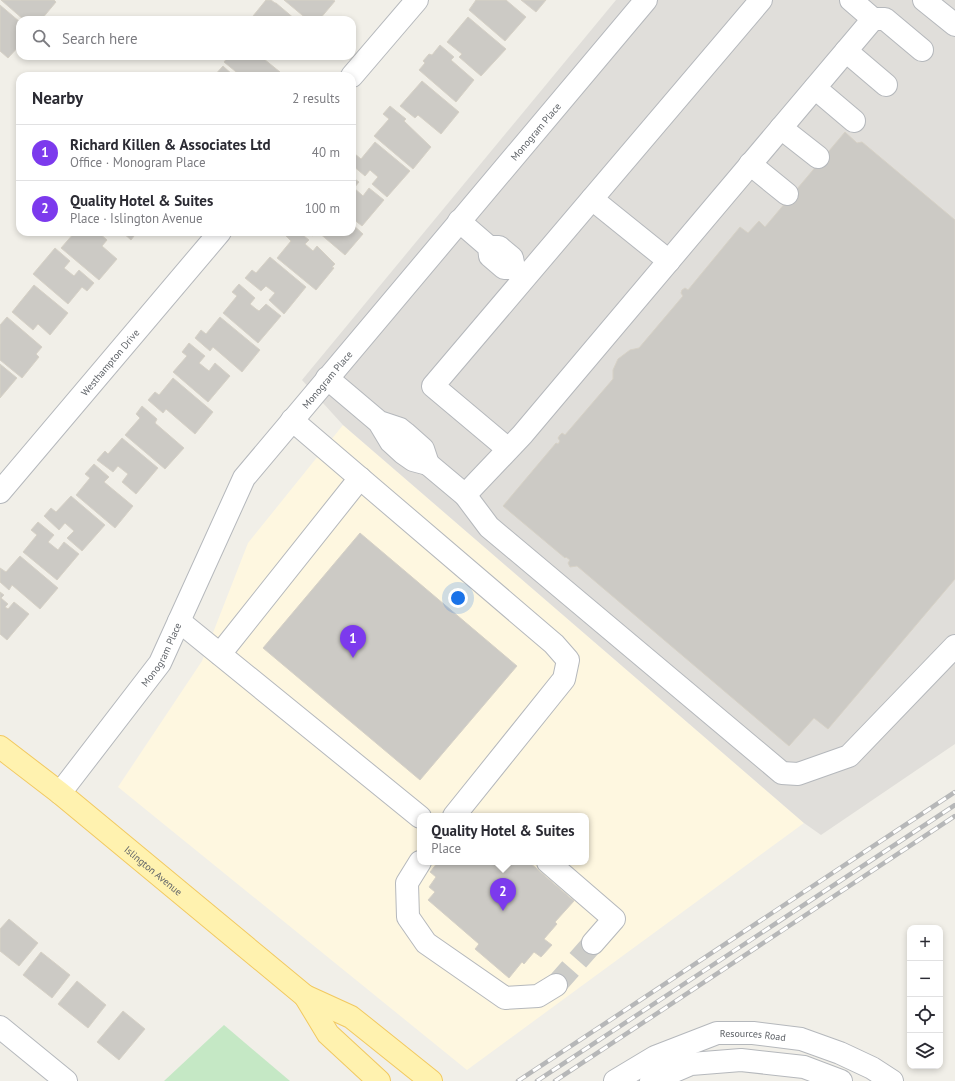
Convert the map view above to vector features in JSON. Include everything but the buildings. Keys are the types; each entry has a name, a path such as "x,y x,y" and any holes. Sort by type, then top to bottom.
{"main road":[{"name":"Islington Avenue","path":"0,747 60,793 305,996 351,1017 431,1081"},
{"name":"Islington Avenue","path":"305,996 328,1034 379,1081"}],"street":[{"path":"355,72 417,0"},
{"name":"Monogram Place","path":"60,793 160,663 244,478 646,0"},
{"path":"508,449 433,386 520,273 592,199 761,0"},
{"path":"851,0 873,19 885,19 922,50"},
{"path":"924,0 955,25"},
{"path":"465,495 522,435 873,19"},
{"path":"846,51 886,85"},
{"path":"814,88 854,120"},
{"path":"781,128 818,157"},
{"path":"750,164 787,194"},
{"path":"592,199 669,261"},
{"path":"459,221 489,247 490,256 504,268 520,273"},
{"name":"Westhampton Drive","path":"0,492 217,236"},
{"path":"327,378 379,422 391,442 403,453 413,460 428,464 465,495 489,527 782,773 798,774 849,756 955,646"},
{"path":"292,420 554,644 568,660 564,679 463,813"},
{"path":"220,654 360,478"},
{"path":"179,621 417,815"},
{"path":"418,865 407,884 408,917 426,943 505,998 538,996 556,985"},
{"path":"551,865 614,919 594,943"},
{"path":"0,1027 66,1081"},
{"name":"Resources Road","path":"615,1081 655,1057 717,1033 753,1033 801,1039 840,1053 872,1068 892,1081"},
{"path":"651,1081 691,1064 741,1060 804,1067 840,1081"}],"shaded area":[{"path":"616,0 955,0 955,744 821,835 804,823 343,425 302,380"},
{"path":"343,425 804,823 467,1070 118,787 202,661 248,543"}],"green space":[{"path":"224,1025 290,1081 164,1081"}],"tunnel":[{"path":"556,985 593,943"}],"railway":[{"path":"518,1081 955,792"},
{"path":"537,1081 955,805"},
{"path":"555,1081 955,816"}],"place":[{"name":"Richard Killen & Associates Ltd","path":"353,658"},
{"name":"Quality Hotel & Suites","path":"503,911"}]}
